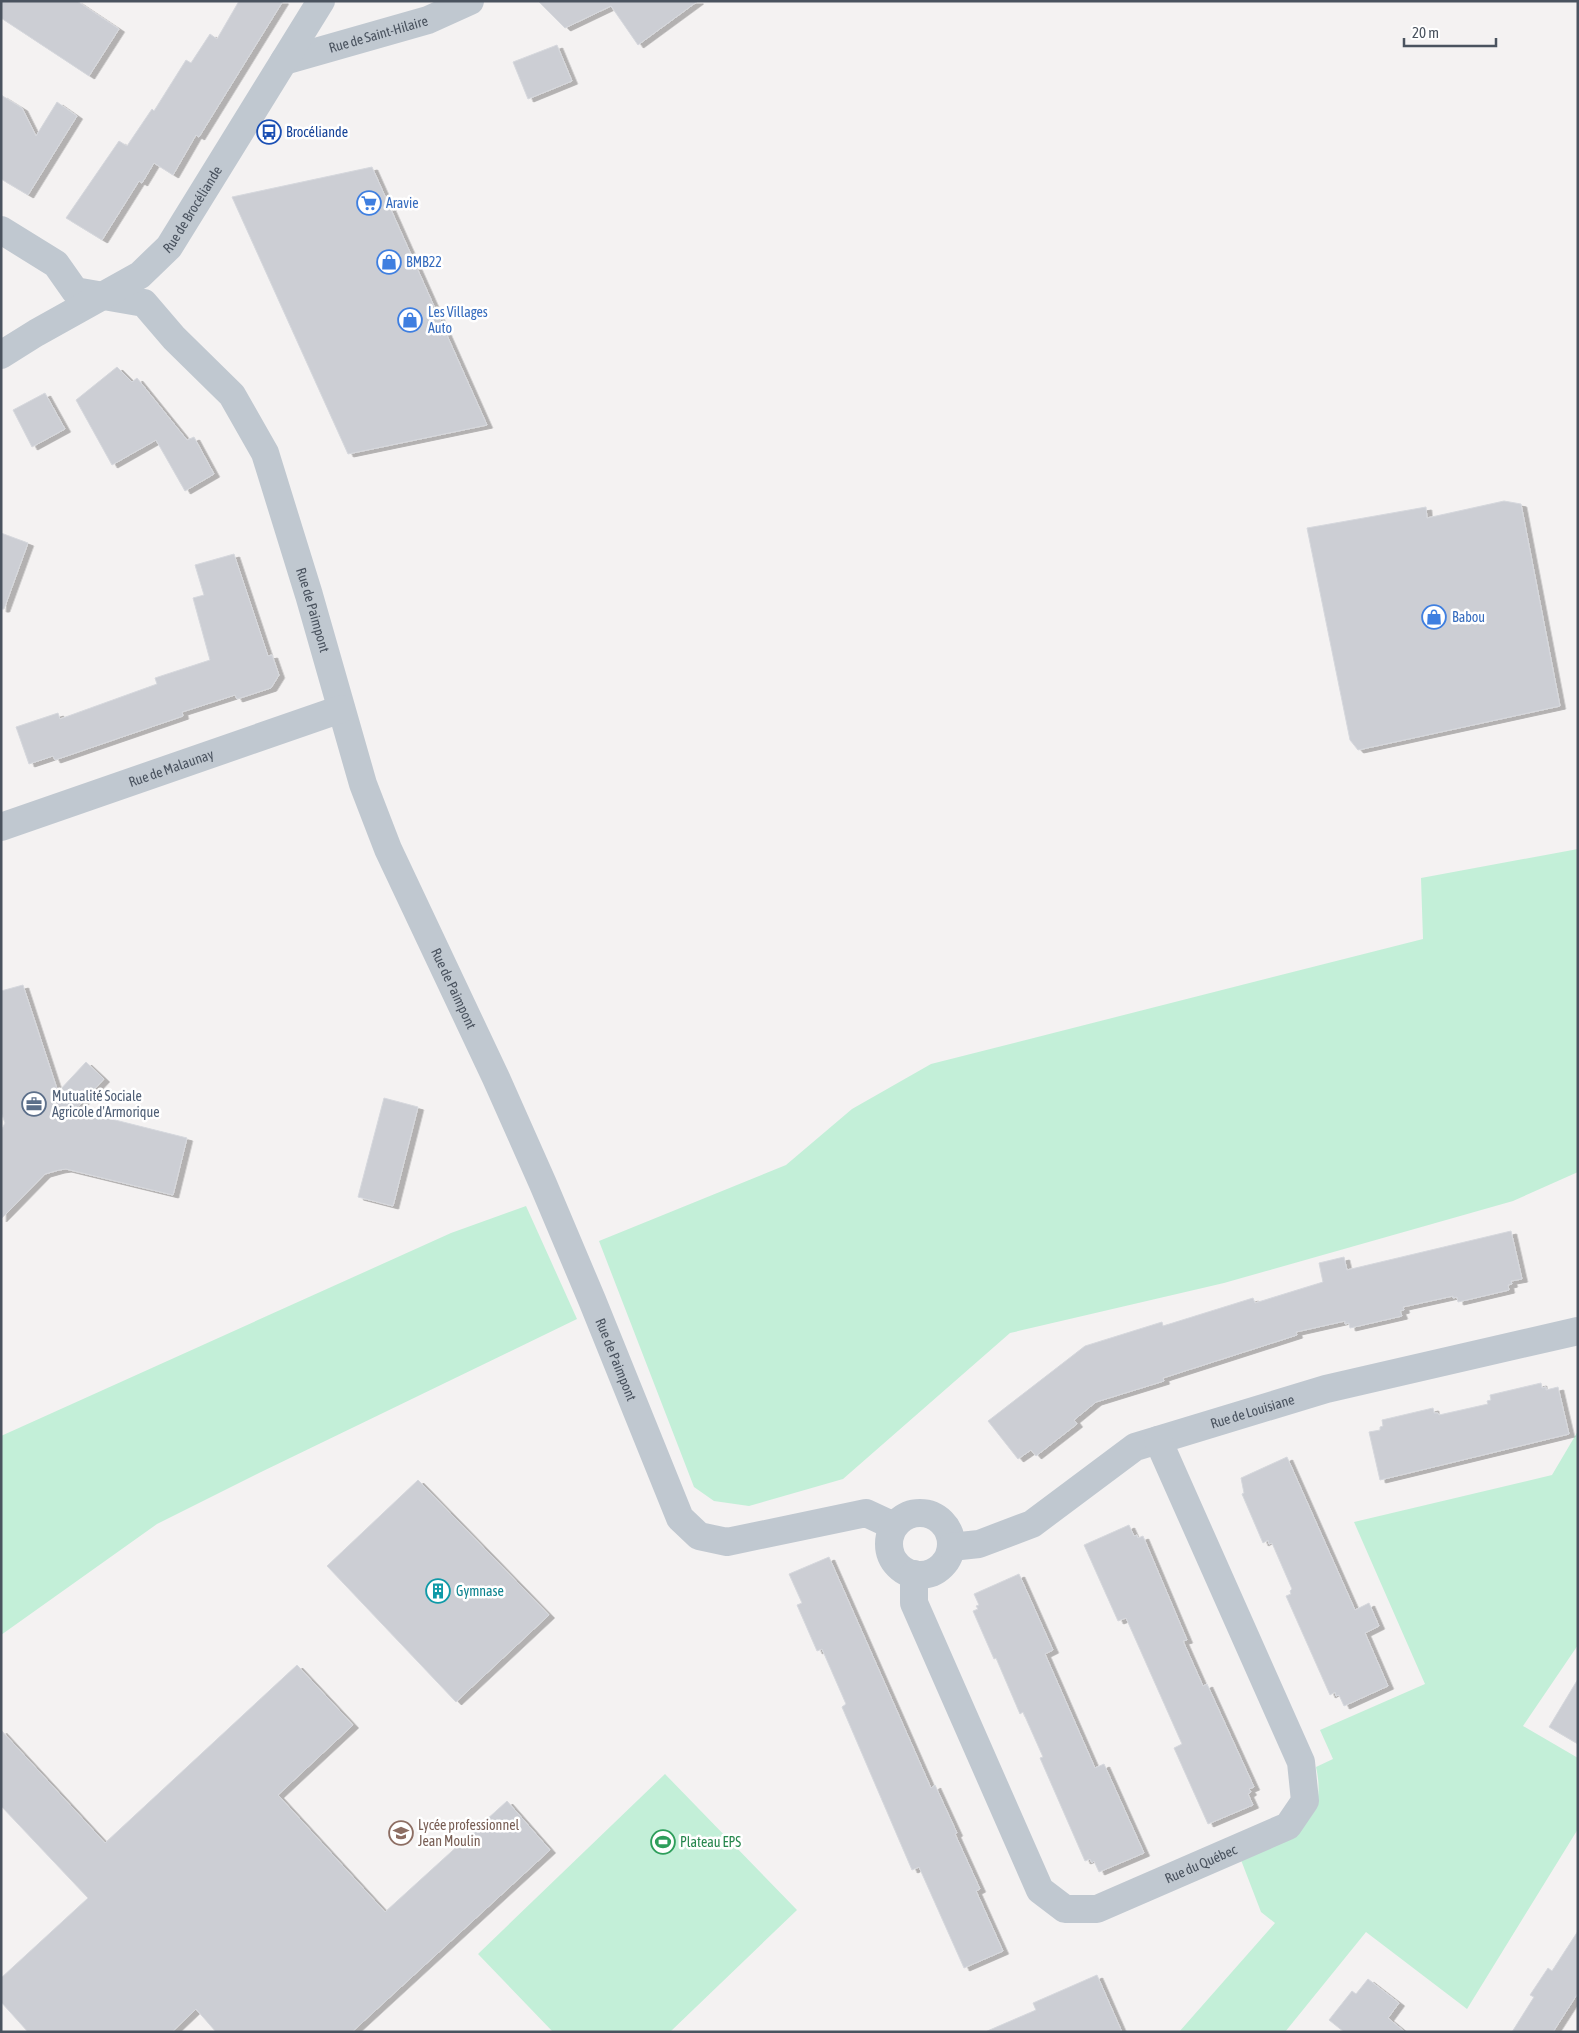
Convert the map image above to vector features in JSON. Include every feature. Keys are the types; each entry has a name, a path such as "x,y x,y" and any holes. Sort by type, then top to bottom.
{"street":[{"name":"Rue de Brocéliande","path":"1,356 36,333 140,275 169,247 321,1"},
{"name":"Rue de Saint-Hilaire","path":"284,61 428,20 470,1"},
{"name":"Rue de Paimpont","path":"1,230 56,264 76,290 144,303 174,338 232,395 265,454 309,595 363,784 388,849 532,1159 592,1300 680,1518 699,1536 727,1542 866,1513 894,1526"},
{"name":"Rue de Malaunay","path":"1,826 341,709"},
{"name":"Rue de Louisiane","path":"952,1547 979,1544 1032,1524 1135,1447 1326,1389 1578,1331"},
{"name":"Rue du Québec","path":"914,1574 914,1603 1040,1890 1065,1909 1098,1909 1288,1826 1304,1800 1301,1762 1158,1440"},
{"path":"920,1512 940,1519 947,1527 952,1547 942,1566 934,1572 924,1575 905,1571 897,1565 891,1557 888,1546 889,1536 900,1519 920,1512"}],"green space":[{"path":"1578,849 1578,1172 1513,1201 1224,1283 1010,1333 843,1479 749,1506 714,1501 694,1487 599,1241 786,1165 852,1109 931,1064 1423,939 1421,878"},
{"path":"526,1206 577,1319 157,1524 1,1635 1,1436 451,1233"},
{"path":"1578,1431 1578,1645 1523,1726 1578,1758 1578,1829 1467,2009 1366,1932 1285,2032 1179,2032 1275,1923 1261,1912 1241,1860 1288,1837 1310,1817 1316,1804 1319,1788 1316,1767 1333,1759 1320,1730 1425,1684 1354,1522 1552,1475"},
{"name":"Plateau EPS","path":"665,1774 797,1910 670,2032 553,2032 478,1954"}],"building":[{"path":"1,1 77,1 119,29 89,76 1,18"},
{"path":"239,1 283,1 199,137 196,135 173,175 154,163 142,183 139,181 102,240 66,218 119,141 127,146 152,109 154,111 186,60 191,63 210,34 217,39"},
{"path":"538,1 698,1 638,45 611,6 565,28"},
{"path":"557,45 572,81 528,99 513,62"},
{"path":"1,95 22,108 36,136 57,102 77,116 28,195 1,179"},
{"path":"372,167 487,425 348,454 232,197"},
{"path":"117,367 132,382 137,378 187,440 194,437 214,474 185,491 156,440 112,465 76,400"},
{"path":"45,393 65,429 32,447 13,410"},
{"name":"Babou","path":"1504,501 1521,504 1560,706 1358,750 1350,740 1307,528 1426,507 1427,518"},
{"path":"1,533 28,543 4,609 1,609"},
{"path":"234,554 268,656 272,655 279,675 271,688 237,699 235,695 182,712 183,716 55,760 53,756 29,764 16,727 58,713 60,719 157,684 155,678 210,660 193,598 204,595 195,565"},
{"name":"Mutualité Sociale Agricole d'Armorique","path":"23,985 58,1092 86,1062 104,1079 75,1110 187,1138 173,1195 66,1169 45,1174 1,1219 1,1131 5,1123 1,1112 1,991"},
{"path":"384,1098 418,1107 393,1206 358,1197"},
{"path":"1511,1231 1522,1279 1511,1281 1512,1284 1508,1285 1509,1290 1458,1302 1457,1297 1453,1298 1453,1296 1403,1307 1404,1310 1400,1311 1402,1316 1350,1328 1349,1323 1345,1324 1345,1321 1296,1332 1297,1335 1163,1378 1164,1381 1096,1402 1074,1420 1077,1424 1036,1456 1031,1450 1018,1459 988,1421 1085,1346 1162,1322 1163,1326 1253,1298 1255,1303 1323,1282 1319,1263 1344,1257 1347,1270"},
{"path":"1541,1383 1542,1388 1546,1387 1546,1390 1558,1387 1569,1434 1380,1480 1369,1432 1380,1430 1380,1427 1383,1426 1382,1420 1433,1408 1434,1413 1439,1415 1488,1404 1487,1401 1491,1400 1490,1395"},
{"path":"1287,1457 1355,1610 1369,1603 1379,1626 1365,1633 1388,1686 1344,1706 1339,1695 1336,1696 1335,1692 1330,1695 1286,1596 1291,1594 1290,1591 1292,1589 1272,1543 1269,1544 1268,1540 1263,1543 1242,1494 1244,1493 1241,1478"},
{"name":"Gymnase","path":"418,1480 549,1615 456,1702 327,1566"},
{"path":"1129,1525 1134,1536 1137,1535 1138,1538 1143,1536 1187,1640 1183,1641 1203,1686 1207,1684 1254,1787 1249,1789 1251,1792 1248,1794 1253,1805 1208,1824 1174,1748 1182,1744 1126,1618 1118,1621 1084,1545"},
{"path":"829,1557 931,1788 935,1785 957,1833 955,1834 980,1889 976,1891 1003,1951 964,1968 919,1867 912,1870 842,1707 846,1704 822,1649 817,1651 797,1605 802,1603 789,1574"},
{"path":"1019,1574 1053,1650 1045,1654 1095,1768 1104,1764 1144,1853 1099,1872 1094,1861 1092,1863 1090,1859 1085,1861 1040,1758 1043,1757 1023,1712 1020,1714 973,1611 978,1609 976,1606 979,1605 974,1594"},
{"path":"297,1665 353,1725 278,1795 385,1912 507,1801 550,1850 352,2032 216,2032 196,2009 172,2032 28,2032 1,2002 1,1978 88,1898 1,1806 1,1730 105,1843"},
{"path":"1578,1679 1578,1744 1549,1727"},
{"path":"1578,1931 1578,1993 1553,2032 1512,2032 1534,1997 1530,1995 1548,1968 1552,1971"},
{"path":"1097,1975 1122,2032 985,2032 1036,2010 1033,2003"},
{"path":"1368,1979 1399,2003 1388,2018 1405,2032 1344,2032 1329,2020 1352,1991 1356,1994"}],"place":[{"name":"Brocéliande","path":"269,132"},
{"name":"Aravie","path":"369,203"},
{"name":"BMB22","path":"389,262"},
{"name":"Les Villages Auto","path":"410,320"},
{"name":"Babou","path":"1434,617"},
{"name":"Mutualité Sociale Agricole d'Armorique","path":"34,1104"},
{"name":"Gymnase","path":"438,1591"},
{"name":"Lycée professionnel Jean Moulin","path":"401,1833"},
{"name":"Plateau EPS","path":"663,1842"}]}
